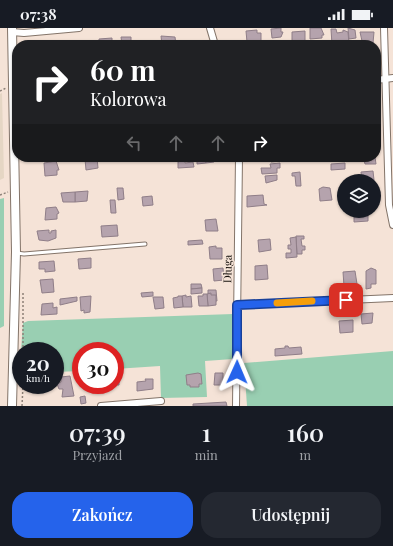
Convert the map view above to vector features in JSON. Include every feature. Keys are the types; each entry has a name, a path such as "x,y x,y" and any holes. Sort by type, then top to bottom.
{"main road":[{"path":"12,30 12,40"},
{"path":"12,406 16,252 16,162"}],"street":[{"path":"12,30 24,33 79,28"},
{"path":"210,28 213,40"},
{"path":"384,28 389,205 393,225"},
{"path":"381,79 393,78"},
{"name":"Długa","path":"236,406 239,162"},
{"path":"237,305 393,298"},
{"path":"101,406 160,401"}],"lane":[{"path":"16,252 24,254 145,244"}],"path":[{"path":"22,394 22,406"}],"shaded area":[{"path":"2,93 4,178 0,180 0,94"}],"green space":[{"path":"4,198 4,326 0,328 0,199"},
{"path":"233,314 233,359 205,361 207,397 161,398 160,366 124,368 124,342 72,342 72,371 64,372 64,342 22,342 23,323 28,321"},
{"path":"393,351 393,406 247,406 244,363"}],"building":[{"path":"281,28 281,32 283,32 281,37 272,38 271,29"},
{"path":"310,28 321,28 324,35 322,35 322,38 310,39"},
{"path":"348,28 355,30 356,38 349,39"},
{"path":"331,29 336,29 337,33 343,32 343,30 348,32 349,40 332,40"},
{"path":"257,30 257,33 261,33 261,40 247,40 246,31"},
{"path":"305,31 305,40 292,40 292,32"},
{"path":"360,32 374,32 373,40 362,40"},
{"path":"161,36 175,37 175,40 161,40"},
{"path":"121,37 131,37 131,40 121,40"},
{"path":"112,38 112,40 99,40"},
{"path":"56,162 59,170 57,170 57,175 45,176 44,163"},
{"path":"85,162 97,162 98,168 86,170"},
{"path":"178,162 193,162 194,167 178,168"},
{"path":"197,162 206,162 206,163 197,164"},
{"path":"364,162 376,162 376,164 365,164"},
{"path":"280,163 280,168 277,168 277,173 262,174 261,168 271,168 270,164"},
{"path":"345,163 345,169 331,170 331,164"},
{"path":"373,171 373,174 361,174 361,172"},
{"path":"300,172 301,186 296,186 295,176 292,176 292,173"},
{"path":"277,175 277,180 266,183 265,176"},
{"path":"323,187 330,188 332,200 320,201 319,189"},
{"path":"117,188 123,188 124,199 118,200"},
{"path":"88,191 87,201 75,202 75,192"},
{"path":"75,192 75,202 63,202 61,193"},
{"path":"263,195 264,204 267,205 247,207 247,196"},
{"path":"152,196 153,205 143,206 142,197"},
{"path":"110,200 115,200 116,213 111,213"},
{"path":"56,207 59,213 57,214 57,219 45,220 46,208"},
{"path":"354,218 368,218 368,221 354,222"},
{"path":"216,219 218,231 206,231 205,220"},
{"path":"117,225 118,236 102,237 101,226"},
{"path":"49,230 49,233 51,233 51,231 56,230 56,238 48,241 39,240 37,231"},
{"path":"296,236 304,236 304,239 301,239 302,246 305,246 305,250 302,250 302,254 297,254"},
{"path":"296,237 297,257 286,258 286,253 291,253 291,249 288,249 288,245 291,245 290,238"},
{"path":"270,239 271,250 259,252 258,240"},
{"path":"202,240 203,244 188,245 188,241"},
{"path":"216,246 216,248 222,248 222,259 210,259 209,247"},
{"path":"91,258 91,268 79,269 78,259"},
{"path":"54,261 55,271 45,272 45,269 39,269 39,262"},
{"path":"267,265 268,279 255,280 255,266"},
{"path":"223,268 224,280 214,281 213,269"},
{"path":"371,268 376,270 376,284 371,284 371,288 366,289 366,271"},
{"path":"355,271 357,284 344,286 343,272"},
{"path":"53,279 54,292 42,293 40,280"},
{"path":"191,284 201,284 202,288 191,289"},
{"path":"202,288 202,293 191,294 191,289"},
{"path":"208,290 216,290 217,301 208,301"},
{"path":"153,292 153,296 142,297 141,293"},
{"path":"211,293 211,295 216,295 216,305 208,306 207,294"},
{"path":"203,294 207,294 208,306 199,306 198,296 203,296"},
{"path":"186,295 186,297 191,296 192,307 183,307 182,296"},
{"path":"91,296 90,312 84,313 84,310 81,311 80,297"},
{"path":"182,296 183,307 174,308 173,298"},
{"path":"77,297 77,301 60,305 60,299"},
{"path":"153,297 163,297 164,308 155,309"},
{"path":"53,303 53,308 57,307 57,314 41,315 42,304"},
{"path":"373,313 372,323 362,324 361,314"},
{"path":"353,320 353,332 340,333 339,321"},
{"path":"285,346 288,346 289,348 301,347 302,354 275,356 275,349 285,348"},
{"path":"215,373 223,373 223,385 214,385"},
{"path":"201,374 202,384 199,384 199,387 190,387 190,385 187,385 186,375"},
{"path":"70,376 72,394 74,396 62,397 62,394 64,394 64,377"},
{"path":"145,379 153,379 153,389 137,391 137,382 146,381"},
{"path":"85,396 86,403 81,404 80,397"},
{"path":"226,402 227,406 193,406 193,404"}],"slow traffic":[{"path":"277,303 312,301"}],"route":[{"path":"237,372 237,305 346,300"}]}
